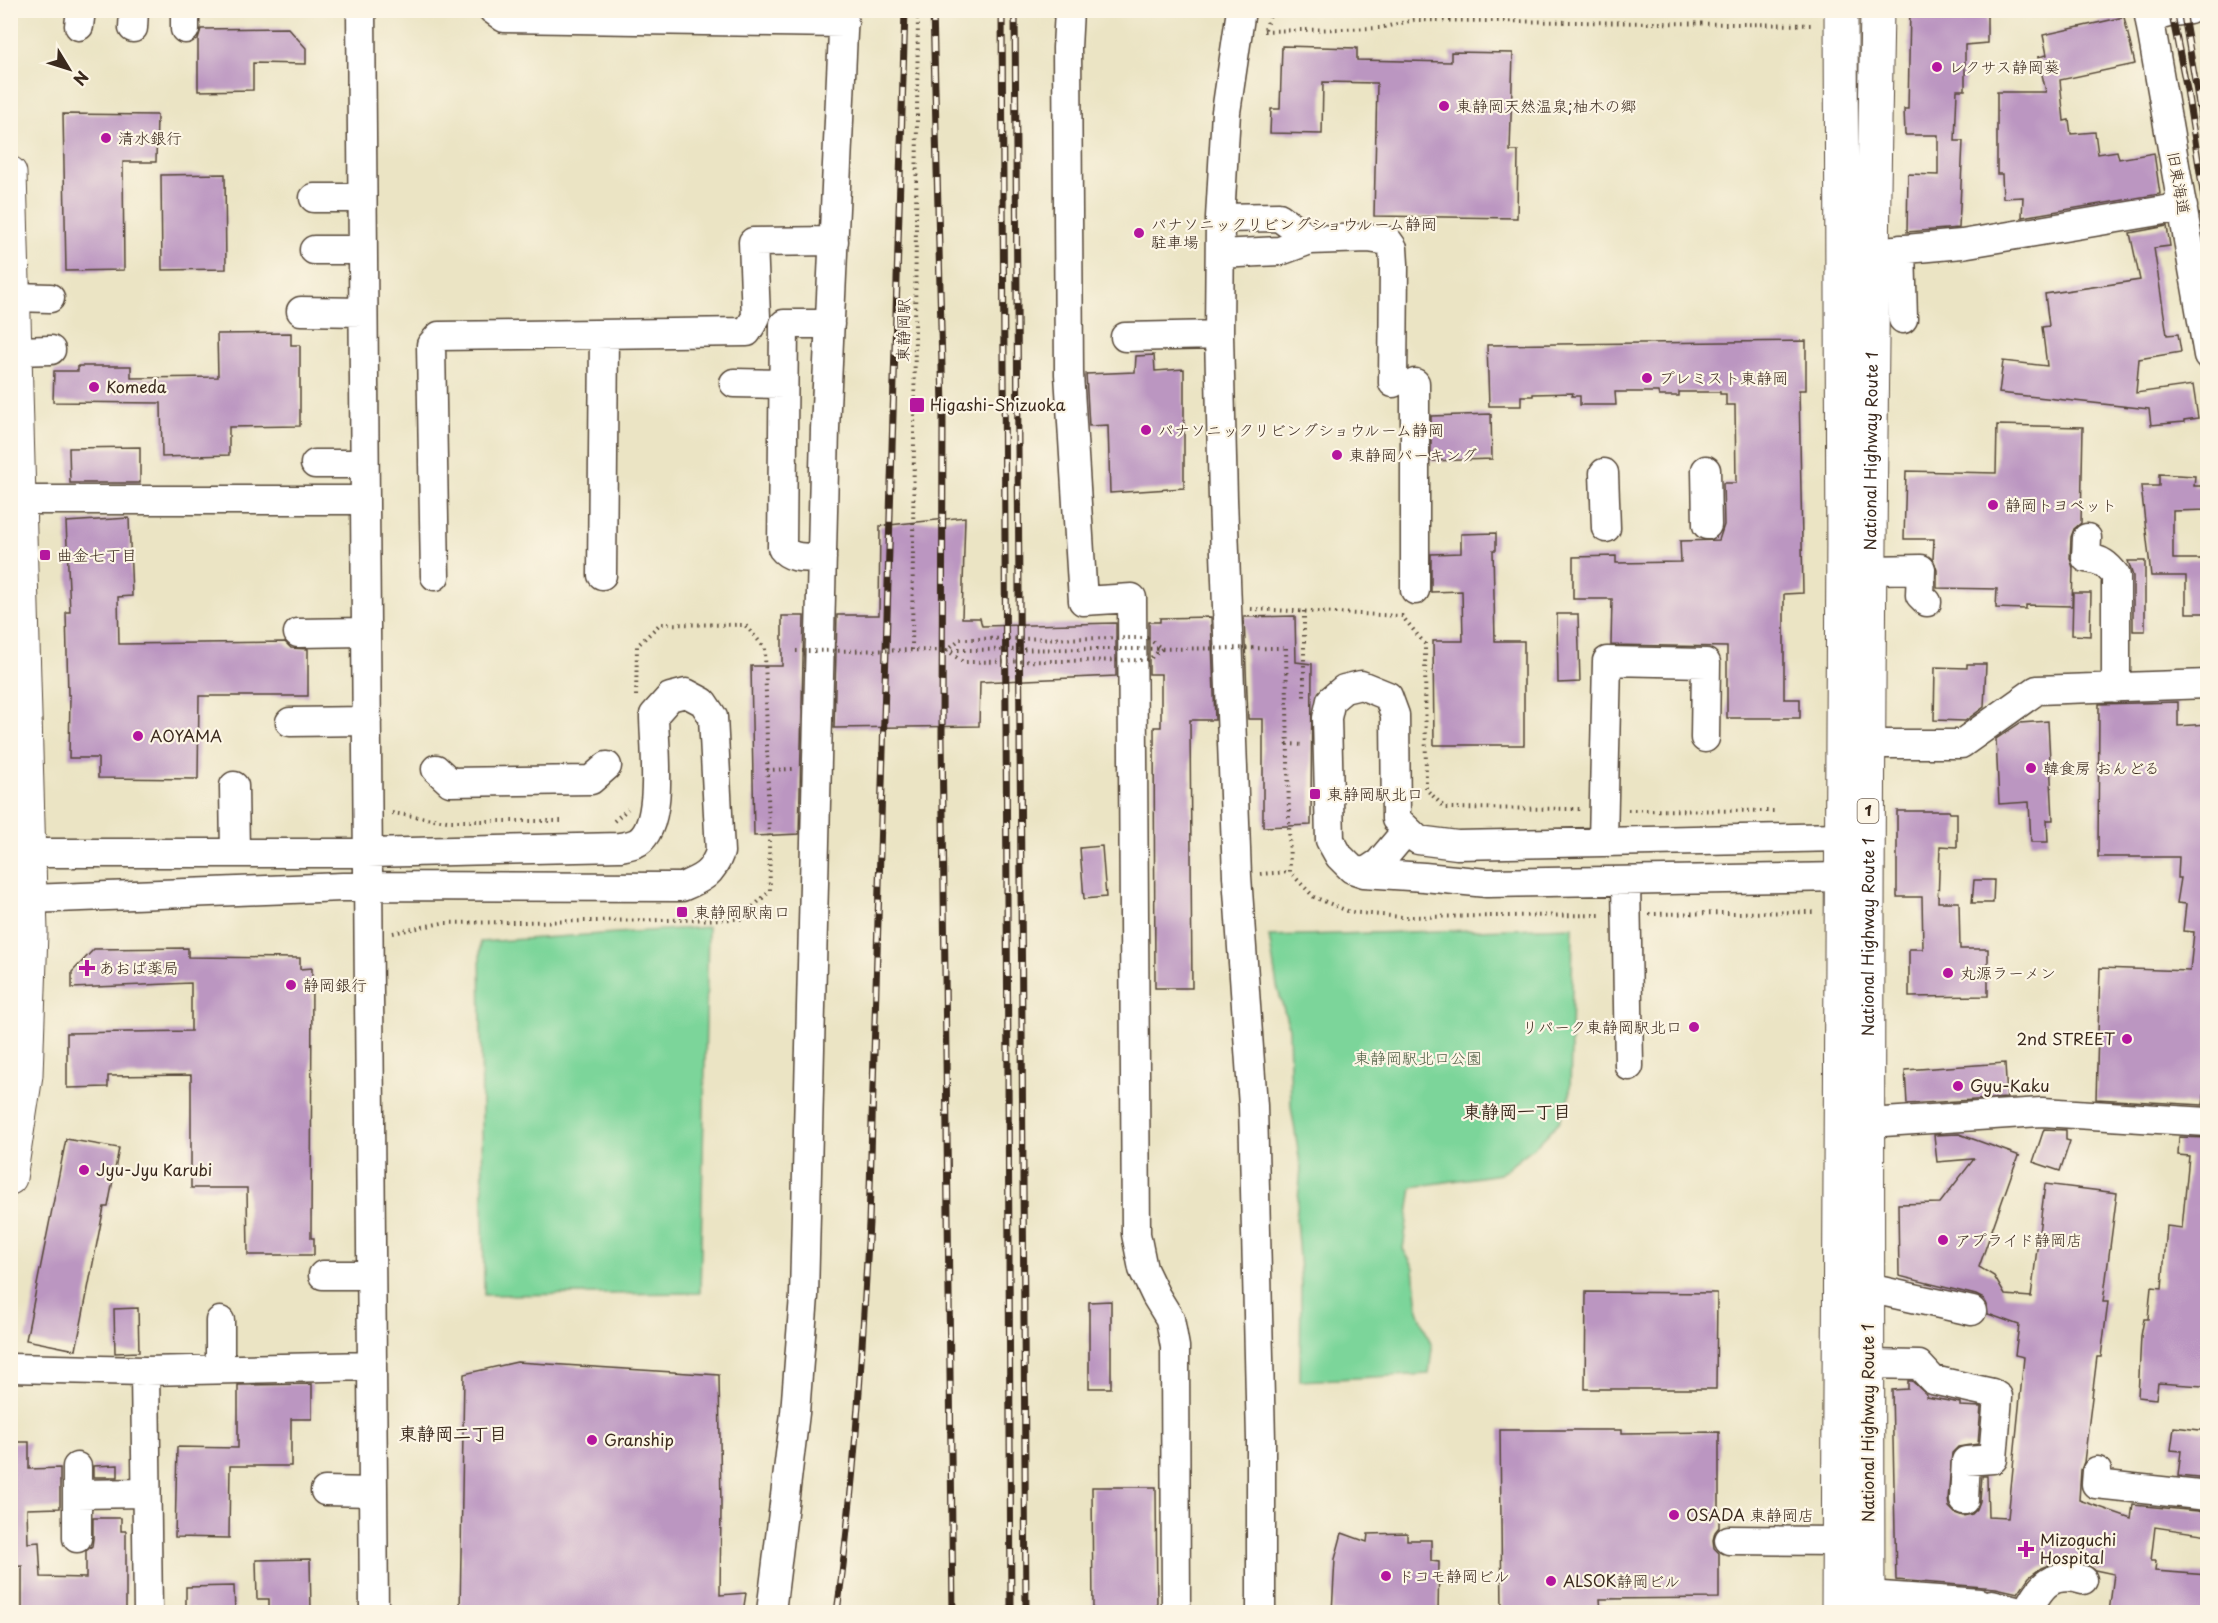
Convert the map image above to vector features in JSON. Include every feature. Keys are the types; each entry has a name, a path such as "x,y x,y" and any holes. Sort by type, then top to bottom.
{"main road":[{"name":"National Highway Route 1","path":"1868,1604 1870,570 1887,251 1877,10"},
{"name":"National Highway Route 1","path":"1830,14 1843,293 1841,837 1827,877 1842,1126 1838,1612"},
{"path":"10,173 14,297 14,429 19,500 16,642 18,772 28,853 30,899 20,976 26,1075 10,1178"}],"street":[{"path":"361,10 374,1612"},
{"path":"493,10 504,18 844,17 822,558 804,1296 795,1413 771,1612"},
{"path":"1069,10 1067,60 1069,375 1083,601 1132,598 1136,1234 1143,1269 1170,1319 1175,1347 1176,1612"},
{"path":"1241,10 1226,112 1220,218 1219,335 1237,876 1253,1106 1261,1428 1261,1612"},
{"path":"2149,14 2189,10"},
{"name":"旧東海道","path":"2149,14 2204,315 2208,355"},
{"path":"314,198 362,198"},
{"path":"1904,319 1887,251 1962,244 2183,207"},
{"path":"1220,218 1279,217 1310,240"},
{"path":"1220,254 1280,251 1310,240 1368,238 1388,241 1393,248 1404,383 1415,590"},
{"path":"435,576 431,345 439,336 747,332 756,317 753,242 834,241"},
{"path":"314,250 363,250"},
{"path":"14,297 50,298"},
{"path":"301,311 363,312"},
{"path":"822,558 794,556 787,554 782,548 784,324 830,324"},
{"path":"602,575 604,334"},
{"path":"1125,337 1219,335"},
{"path":"14,363 51,350"},
{"path":"734,383 783,384"},
{"path":"315,464 364,464"},
{"path":"1706,471 1707,525"},
{"path":"1604,473 1606,528"},
{"path":"19,500 365,500"},
{"path":"2087,538 2086,558 2098,559 2107,563 2116,576 2116,688"},
{"path":"1870,570 1921,569 1920,595 1927,602"},
{"path":"298,633 366,632"},
{"path":"1603,842 1607,662 1706,663 1705,738"},
{"path":"1869,744 1961,744 2037,690 2208,684"},
{"path":"1361,685 1388,696 1395,715 1396,819 1418,840 1457,845 1603,842 1841,837 1868,856 1827,877 1487,883 1364,873 1352,869 1339,856 1330,840 1327,718 1331,700 1344,689 1361,685"},
{"path":"28,853 368,853 620,847 637,843 649,830 655,802 654,715 670,697 686,693 703,702 712,717 720,852 714,867 702,879 682,887 368,886 30,899"},
{"path":"290,722 367,721"},
{"path":"436,769 450,782 549,781 591,780 607,766"},
{"path":"234,786 235,853"},
{"path":"1364,873 1379,863 1406,831"},
{"path":"1626,881 1629,1066"},
{"path":"1868,1123 2043,1112 2208,1122"},
{"path":"323,1275 371,1275"},
{"path":"1868,1288 1972,1311"},
{"path":"210,1372 220,1321"},
{"path":"1868,1364 1919,1365 1933,1380 1992,1392 1998,1397 1993,1459 1966,1461 1964,1500"},
{"path":"10,1368 57,1374 145,1371 210,1372 372,1365"},
{"path":"145,1371 138,1427 146,1493 148,1612"},
{"path":"2097,1472 2096,1484 2208,1496"},
{"path":"77,1538 77,1480 146,1493"},
{"path":"325,1491 373,1492"},
{"path":"1729,1540 1839,1541"},
{"path":"1868,1604 1986,1603 2026,1612 2039,1591 2055,1578 2072,1577 2083,1580"}],"path":[{"name":"東静岡駅","path":"912,650 918,10"},
{"path":"1263,43 1264,31 1272,10"},
{"path":"1264,31 1380,28 1414,20 1818,25 1830,14"},
{"path":"1247,609 1402,616 1425,644 1425,789 1445,808 1587,810"},
{"path":"1304,610 1304,700"},
{"path":"369,938 442,923 740,919 770,891 765,648 745,625 660,624 637,646 636,703"},
{"path":"947,650 960,639 1054,638 1148,638 1162,649"},
{"path":"1249,643 1250,655"},
{"path":"796,651 1286,648"},
{"path":"947,650 963,662 1148,660 1162,649"},
{"path":"1287,744 1305,745 1305,734"},
{"path":"604,821 616,821 633,805"},
{"path":"368,810 447,821 571,821"},
{"path":"1622,810 1788,811"},
{"path":"1261,862 1262,874"},
{"path":"1814,912 1827,877"}],"green space":[{"path":"708,927 700,1293 484,1295 480,942"},
{"name":"東静岡駅北口公園","path":"1573,927 1570,1096 1559,1122 1538,1144 1500,1174 1412,1187 1403,1249 1414,1268 1418,1310 1432,1347 1429,1374 1300,1381 1301,1284 1296,1219 1301,1169 1291,1106 1289,1028 1277,986 1269,936"}],"building":[{"path":"1910,10 1987,10 1987,43 1965,45 1965,90 1957,90 1955,141 1963,141 1959,228 1907,232 1908,174 1938,175 1938,135 1905,135 1904,109 1908,109"},
{"path":"2124,17 2135,64 2060,80 2064,121 2069,120 2071,134 2095,132 2098,154 2117,151 2119,159 2154,153 2160,194 2022,217 2023,197 2003,198 2002,174 1997,174 1997,92 2046,92 2038,57 2047,55 2043,35"},
{"path":"288,28 306,48 306,64 253,63 253,90 198,91 198,39 201,29"},
{"name":"東静岡天然温泉;柚木の郷","path":"1282,46 1357,48 1357,60 1451,62 1451,52 1513,53 1510,151 1518,151 1517,218 1374,216 1377,83 1323,82 1322,134 1270,133 1271,109 1280,109"},
{"path":"63,114 157,115 156,162 123,162 124,270 66,271"},
{"path":"225,174 226,269 162,270 161,175"},
{"path":"2167,226 2170,246 2154,248 2167,335 2178,334 2181,352 2139,359 2136,393 2193,385 2198,418 2184,420 2184,422 2151,425 2149,409 1999,393 2003,361 2047,366 2042,327 2049,326 2045,294 2140,280 2130,233"},
{"path":"291,333 291,345 300,345 300,426 229,427 229,455 162,457 161,403 53,402 54,371 78,371 78,366 131,366 131,378 218,377 217,334"},
{"path":"1806,341 1806,390 1799,390 1803,593 1784,594 1784,699 1800,699 1800,718 1727,718 1727,647 1611,645 1612,599 1573,599 1573,557 1616,556 1616,563 1681,562 1680,541 1719,540 1724,525 1723,483 1736,483 1735,405 1726,405 1726,394 1720,394 1720,392 1679,392 1679,396 1659,396 1658,392 1615,392 1616,405 1580,405 1580,396 1572,396 1573,393 1533,394 1533,396 1521,396 1521,406 1489,406 1487,345"},
{"name":"パナソニックリビングショウルーム静岡","path":"1154,355 1155,371 1184,369 1184,488 1110,493 1108,425 1089,426 1086,374 1135,372 1136,356"},
{"path":"1491,414 1492,459 1431,461 1431,416"},
{"name":"静岡トヨペット","path":"1997,425 2083,427 2081,523 2074,529 2071,537 2072,606 2026,605 2026,609 1996,608 1997,589 1937,588 1937,570 1933,559 1934,539 1904,539 1906,471 1996,473"},
{"path":"140,447 140,483 70,483 69,448"},
{"path":"2159,474 2195,476 2194,486 2208,486 2208,510 2173,511 2173,559 2208,559 2208,613 2186,613 2186,576 2151,576 2141,486 2159,486"},
{"path":"965,517 962,618 980,618 982,626 1116,623 1116,676 980,682 979,726 834,728 837,615 879,615 880,526"},
{"path":"129,518 132,596 118,597 119,644 285,642 291,648 308,649 308,696 199,696 198,779 98,778 98,758 69,758 70,695 68,695 66,612 70,612 66,522"},
{"path":"1496,533 1496,550 1493,550 1495,641 1524,641 1524,745 1434,745 1433,641 1463,641 1462,591 1431,592 1431,554 1461,553 1461,534"},
{"path":"2128,561 2145,561 2145,631 2133,631 2133,576"},
{"path":"2073,593 2091,593 2090,636 2072,635"},
{"path":"1557,614 1578,614 1580,682 1558,683"},
{"path":"782,616 804,616 799,834 754,836 751,666 782,666"},
{"path":"1295,616 1296,662 1312,664 1311,825 1263,827 1263,719 1248,719 1244,617"},
{"path":"1211,617 1215,720 1190,720 1192,988 1155,988 1154,727 1161,727 1161,674 1149,674 1149,622 1160,622 1160,618"},
{"path":"1967,664 1986,664 1984,707 1965,721 1934,720 1935,667 1967,668"},
{"path":"2178,702 2178,726 2208,724 2208,1066 2203,1105 2096,1099 2100,968 2190,971 2194,932 2183,931 2186,904 2177,903 2181,878 2178,878 2179,857 2098,857 2099,704"},
{"path":"2048,721 2053,820 2047,820 2048,842 2031,842 2029,802 1999,804 1996,739 2020,723"},
{"path":"1897,811 1957,813 1957,847 1940,846 1938,902 1959,902 1960,949 1988,949 1988,996 1909,997 1909,949 1923,949 1922,897 1897,897"},
{"path":"1102,846 1106,897 1084,899 1080,848"},
{"path":"1974,880 1994,880 1993,903 1972,903"},
{"path":"188,948 188,957 300,958 300,969 312,968 311,1238 314,1238 314,1255 248,1255 247,1188 191,1188 191,1075 108,1076 108,1087 67,1088 67,1033 191,1031 191,983 72,988 72,972 94,949"},
{"path":"2005,1063 2007,1098 1907,1104 1905,1070"},
{"path":"2044,1129 2066,1130 2066,1140 2070,1141 2060,1171 2033,1162"},
{"path":"1959,1134 2020,1156 2018,1156 1979,1267 1994,1276 2005,1295 2031,1297 2045,1184 2117,1193 2103,1302 2108,1302 2101,1357 2097,1357 2079,1500 2131,1518 2133,1505 2208,1512 2208,1535 2155,1527 2151,1561 2156,1561 2155,1571 2208,1575 2208,1612 2109,1612 2114,1574 2095,1570 2086,1564 2073,1561 2059,1561 2041,1568 2029,1577 2018,1593 1996,1588 1896,1580 1892,1390 1908,1389 1908,1381 1912,1381 1927,1397 1960,1403 1960,1406 1981,1407 1978,1444 1958,1447 1952,1453 1949,1507 1955,1513 1963,1516 1972,1514 1980,1501 1982,1476 1987,1476 1988,1517 2008,1518 2024,1357 2015,1355 2019,1325 1988,1314 1984,1299 1976,1295 1899,1276 1898,1204 1940,1203 1974,1159 1937,1162 1934,1135"},
{"path":"2179,1137 2208,1138 2208,1381 2204,1381 2203,1386 2158,1383 2156,1399 2138,1397 2141,1336 2144,1319 2148,1319 2151,1287 2162,1288 2167,1226 2182,1228 2189,1156 2178,1155"},
{"path":"66,1139 119,1148 108,1207 104,1207 76,1350 26,1340"},
{"path":"1586,1292 1717,1293 1716,1389 1585,1389"},
{"path":"1111,1301 1111,1388 1089,1388 1089,1302"},
{"path":"138,1308 139,1352 115,1353 114,1309"},
{"name":"Granship","path":"517,1362 719,1375 720,1595 746,1593 743,1612 460,1612 464,1374"},
{"path":"312,1384 312,1419 291,1419 291,1466 230,1466 229,1538 175,1537 177,1447 238,1448 238,1385"},
{"path":"2174,1427 2208,1431 2208,1479 2178,1476 2181,1451 2171,1450"},
{"path":"1500,1430 1622,1430 1622,1433 1719,1432 1719,1527 1713,1540 1714,1548 1719,1553 1719,1598 1600,1599 1601,1612 1502,1612"},
{"path":"10,1442 29,1442 29,1469 60,1468 60,1508 27,1509 28,1543 39,1542 41,1577 86,1578 86,1551 92,1546 93,1518 121,1518 121,1531 126,1531 126,1612 22,1612 22,1566 10,1567"},
{"path":"118,1465 118,1477 93,1477 93,1466"},
{"path":"1092,1487 1156,1487 1157,1612 1093,1612"},
{"name":"ドコモ静岡ビル","path":"1342,1533 1367,1542 1368,1534 1407,1533 1407,1540 1431,1540 1431,1561 1439,1562 1438,1612 1332,1612 1335,1559"},
{"path":"310,1559 311,1612 269,1612 269,1599 257,1599 256,1560"},
{"path":"234,1586 235,1612 194,1612 194,1608 186,1608 186,1587"}],"railway":[{"path":"837,1612 853,1467 869,1223 905,10"},
{"path":"933,10 943,407 942,736 953,1612"},
{"path":"1002,10 1011,1612"},
{"path":"1015,10 1026,1612"},
{"path":"2171,10 2187,90 2208,223"},
{"path":"2183,10 2208,157"}],"place":[{"name":"レクサス静岡葵","path":"1937,67"},
{"name":"東静岡天然温泉;柚木の郷","path":"1444,106"},
{"name":"清水銀行","path":"106,138"},
{"name":"パナソニックリビングショウルーム静岡 駐車場","path":"1139,233"},
{"name":"プレミスト東静岡","path":"1647,378"},
{"name":"Komeda","path":"94,387"},
{"name":"Higashi-Shizuoka","path":"917,405"},
{"name":"パナソニックリビングショウルーム静岡","path":"1146,430"},
{"name":"東静岡パーキング","path":"1337,455"},
{"name":"静岡トヨペット","path":"1993,505"},
{"name":"曲金七丁目","path":"45,555"},
{"name":"AOYAMA","path":"138,736"},
{"name":"韓食房 おんどる","path":"2031,768"},
{"name":"東静岡駅北口","path":"1315,794"},
{"name":"東静岡駅南口","path":"682,912"},
{"name":"あおば薬局","path":"87,968"},
{"name":"丸源ラーメン","path":"1948,973"},
{"name":"静岡銀行","path":"291,985"},
{"name":"リパーク東静岡駅北口","path":"1694,1027"},
{"name":"2nd STREET","path":"2127,1039"},
{"name":"Gyu-Kaku","path":"1958,1086"},
{"name":"Jyu-Jyu Karubi","path":"84,1170"},
{"name":"アプライド静岡店","path":"1943,1240"},
{"name":"Granship","path":"592,1440"},
{"name":"OSADA 東静岡店","path":"1674,1515"},
{"name":"Mizoguchi Hospital","path":"2026,1549"},
{"name":"ドコモ静岡ビル","path":"1386,1576"},
{"name":"ALSOK静岡ビル","path":"1551,1581"}],"district":[{"name":"東静岡一丁目","path":"1517,1112"},
{"name":"東静岡二丁目","path":"453,1434"}]}
